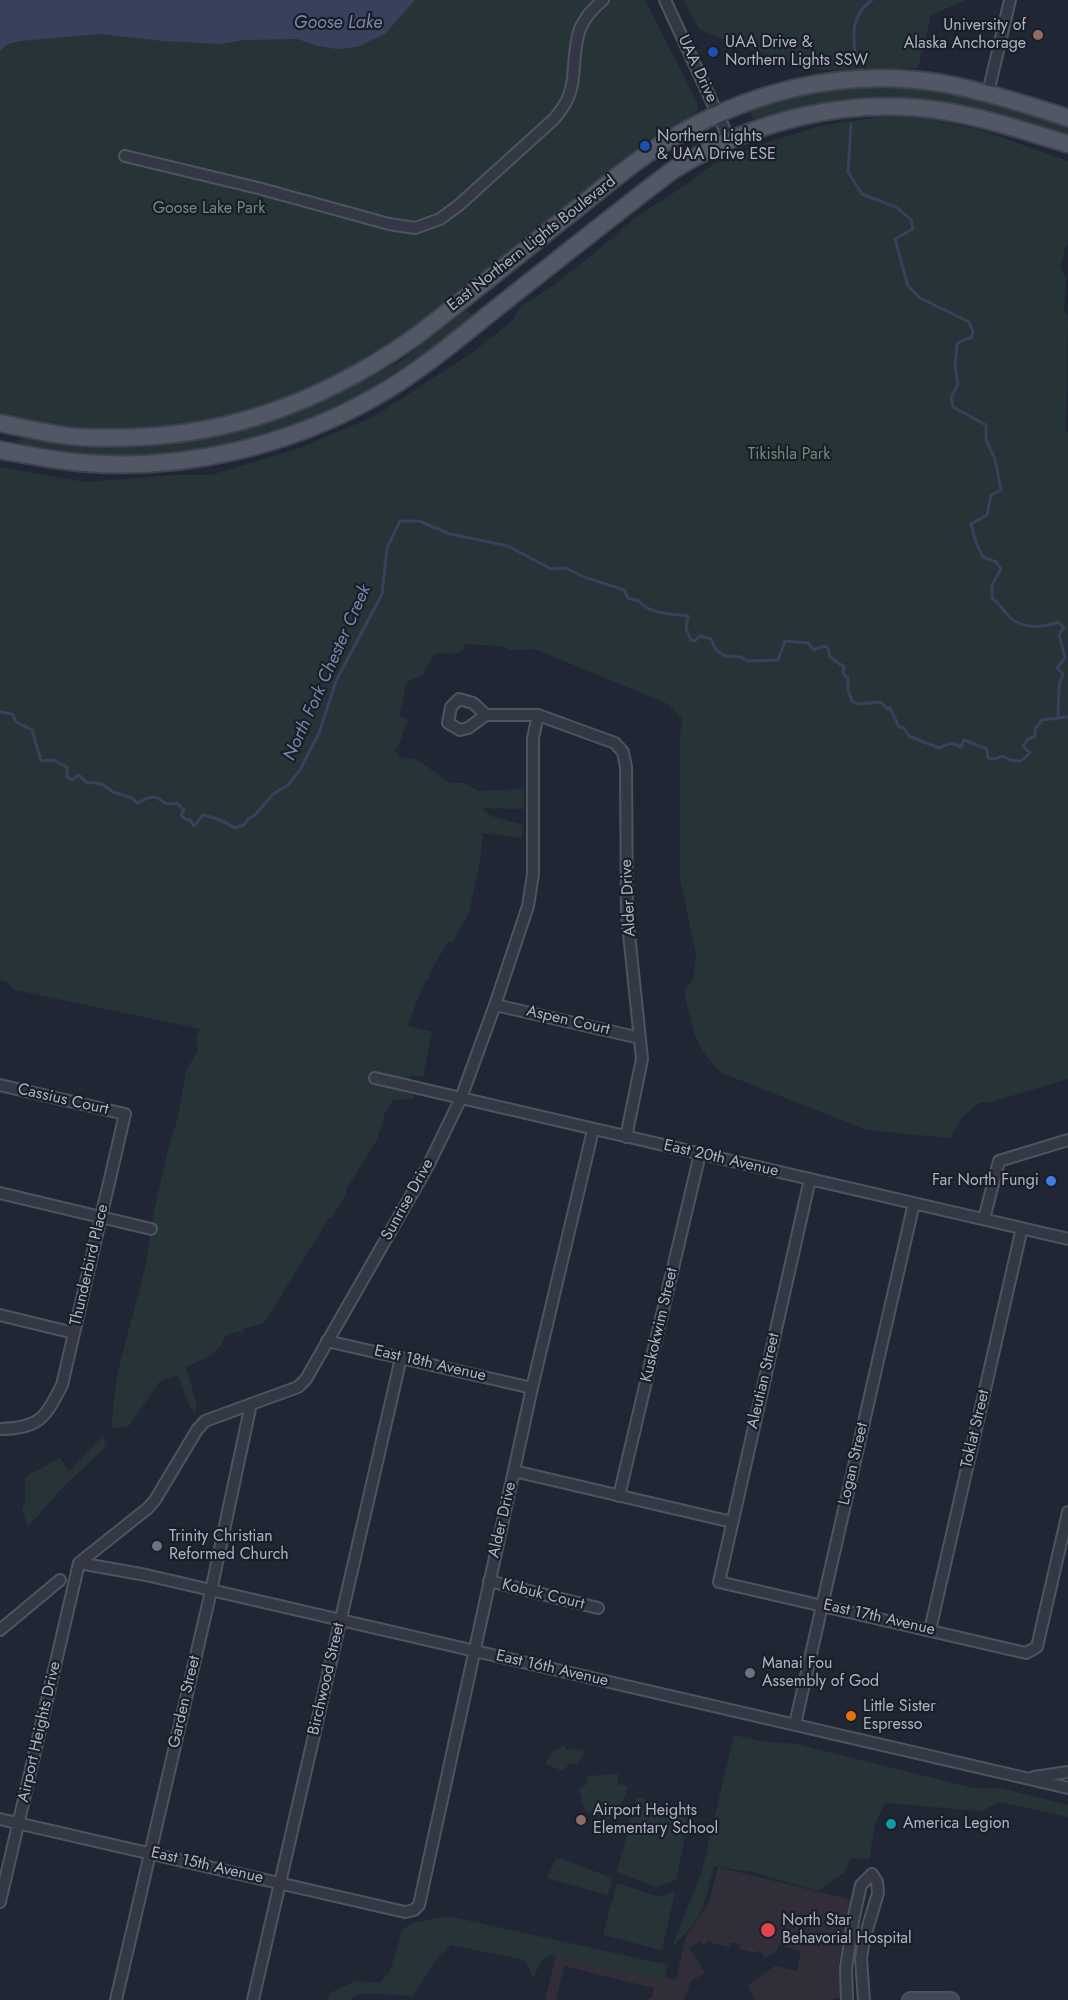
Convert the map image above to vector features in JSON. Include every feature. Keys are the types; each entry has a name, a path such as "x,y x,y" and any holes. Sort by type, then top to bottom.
{"main road":[{"name":"East Northern Lights Boulevard","path":"0,423 80,437 168,435 223,426 304,401 378,363 447,313 632,165 682,132 718,114 768,94 830,81 902,80 940,83 988,93 1068,118"},
{"name":"East Northern Lights Boulevard","path":"0,450 44,459 87,463 165,462 241,449 312,427 374,397 446,349 673,170 699,154 764,126 832,110 898,107 944,111 1068,144"},
{"path":"910,2000 951,2000"}],"street":[{"path":"125,156 258,188 389,224 416,228 441,219 459,205 554,119 565,106 573,82 575,41 580,26 588,13 603,0"},
{"name":"UAA Drive","path":"665,0 729,140"},
{"path":"988,93 1010,0"},
{"name":"Alder Drive","path":"486,715 538,715 615,743 623,752 626,767 627,914 642,1059 626,1137"},
{"name":"Sunrise Drive","path":"79,1563 148,1508 197,1430 206,1421 298,1387 306,1379 429,1164 461,1098 528,906 533,874 533,738 538,715"},
{"name":"Aspen Court","path":"495,1005 640,1038"},
{"name":"East 20th Avenue","path":"375,1078 1068,1239"},
{"name":"Cassius Court","path":"0,1086 125,1114"},
{"name":"Thunderbird Place","path":"0,1429 22,1428 48,1413 62,1385 125,1114"},
{"name":"Alder Drive","path":"414,1910 419,1905 422,1895 475,1652 476,1637 593,1130"},
{"path":"984,1219 999,1161 1068,1140"},
{"name":"Kuskokwim Street","path":"619,1496 700,1154"},
{"name":"Aleutian Street","path":"718,1582 810,1179"},
{"path":"0,1193 151,1229"},
{"name":"Logan Street","path":"795,1724 914,1203"},
{"name":"Toklat Street","path":"930,1630 1022,1228"},
{"path":"0,1315 74,1333"},
{"name":"East 18th Avenue","path":"327,1341 532,1388"},
{"name":"Birchwood Street","path":"253,2000 401,1358"},
{"name":"Garden Street","path":"116,2000 212,1591 251,1404"},
{"path":"514,1471 732,1522"},
{"name":"East 17th Avenue","path":"718,1582 1026,1653 1037,1647 1068,1512"},
{"name":"East 16th Avenue","path":"79,1563 146,1575 341,1622 1068,1788"},
{"name":"Airport Heights Drive","path":"0,1902 79,1563"},
{"path":"0,1630 60,1580"},
{"name":"Kobuk Court","path":"489,1581 598,1608"},
{"name":"East 16th Avenue","path":"1025,1778 1068,1772"},
{"name":"East 15th Avenue","path":"0,1819 405,1912 414,1910"},
{"path":"847,2000 846,1968 853,1921 861,1885 872,1874 877,1882 878,1893 864,1940 861,1959 864,2000"}],"shaded area":[{"name":"North Star Behavorial Hospital","path":"718,1867 851,1900 839,1960 841,1997 830,2000 753,2000 755,1999 747,1986 775,1966 797,1971 801,1951 778,1945 777,1951 765,1958 760,1950 755,1953 739,1949 740,1944 731,1942 729,1947 712,1943 710,1940 703,1945 700,1941 689,1948 705,1973 691,1981 684,2000 648,2000 652,1998 654,1988 564,1966 556,2000 545,2000 557,1952 676,1980 686,1936 708,1905"}],"green space":[{"name":"Goose Lake Park","path":"0,0 645,0 697,102 698,110 687,119 644,142 616,173 413,334 318,390 201,426 84,432 0,417"},
{"path":"683,0 966,0 931,15 918,68 819,70 755,51 700,30"},
{"path":"844,85 942,87 1068,121 1068,134 969,106 900,99 846,100 753,119 749,108 799,94"},
{"name":"Tikishla Park","path":"885,116 930,119 977,129 1068,161 1068,245 1066,245 1060,267 1066,278 1064,312 1068,316 1066,431 1068,433 1068,1079 991,1102 980,1102 961,1118 950,1138 867,1130 722,1073 699,1045 684,989 693,980 696,953 680,879 680,734 683,720 668,704 535,649 511,650 500,646 466,644 462,651 452,654 439,652 433,656 422,676 407,681 399,716 408,720 398,747 394,750 402,758 416,759 450,783 465,783 478,791 524,789 524,809 482,808 491,816 523,825 522,838 483,833 469,913 453,941 448,942 430,972 407,1026 432,1032 423,1077 410,1075 414,1099 393,1100 385,1113 377,1140 346,1190 346,1195 332,1217 329,1218 264,1323 245,1328 241,1333 238,1331 225,1336 219,1348 214,1352 186,1367 197,1406 195,1413 190,1408 178,1375 160,1381 128,1427 111,1428 117,1375 146,1264 154,1211 178,1117 186,1071 198,1050 196,1036 201,1029 15,990 7,982 0,980 0,467 85,482 175,475 211,475 300,448 375,416 473,352 512,321 521,306 550,288 635,218 686,185 713,164 762,144 820,126"},
{"path":"465,311 474,314 439,342 430,355 370,393 289,429 239,443 169,454 128,456 68,453 24,445 17,440 22,437 77,446 90,445 292,412 401,361"},
{"path":"103,1436 107,1446 62,1488 28,1527 22,1510 25,1502 25,1477 60,1458 69,1471"},
{"path":"734,1735 760,1741 796,1744 973,1788 1001,1788 1068,1805 1068,1817 1000,1802 981,1811 884,1804 875,1824 869,1859 851,1858 845,1872 818,1891 752,1872 714,1866 708,1891 697,1919 672,1947 702,1871"},
{"path":"565,1745 567,1750 585,1751 578,1763 569,1764 563,1771 545,1764 553,1752"},
{"path":"618,1774 617,1784 628,1786 623,1801 614,1813 607,1820 585,1811 579,1789 586,1785 588,1776"},
{"path":"637,1797 690,1814 676,1880 656,1887 617,1872"},
{"path":"557,1857 612,1878 608,1895 547,1878"},
{"path":"617,1883 659,1897 675,1892 662,1950 603,1935"},
{"path":"448,1916 668,1965 664,1981 550,1955 541,1961 533,1978 525,1960 451,1945 437,1958 413,1996 364,1993 352,1997 351,2000 328,2000 330,1993 356,1981 380,1983 390,1971 403,1929 413,1923"}],"water":[{"name":"Goose Lake","path":"0,0 415,0 385,34 357,47 337,49 297,39 244,40 221,44 162,41 99,34 21,41 8,44 0,51"}],"waterway":[{"path":"856,65 854,29 859,14 872,0"},
{"path":"851,124 848,172 862,194 898,208 911,220 913,229 895,239 908,286 920,298 969,322 973,332 971,338 957,344 955,366 958,384 951,398 953,407 986,425 986,440 995,459 1001,490 991,495 987,515 971,524 983,557 996,562 1001,569 992,585 992,598 1016,622 1029,626 1044,626 1058,622 1064,628 1059,634 1065,658 1057,668 1063,674 1059,686 1058,718"},
{"name":"North Fork Chester Creek","path":"0,712 12,714 16,722 32,730 41,761 53,760 67,767 67,777 72,780 79,775 86,782 102,784 113,792 132,798 137,803 153,797 167,804 177,803 184,810 181,815 190,820 194,826 203,815 234,828 244,825 273,794 288,785 300,770 319,733 336,681 382,594 387,548 400,521 419,521 450,534 508,546 551,569 566,568 584,577 624,590 628,598 639,601 648,609 688,616 686,628 691,640 695,641 700,636 711,639 716,650 725,656 741,657 747,661 778,660 785,641 808,643 814,650 824,646 828,648 830,657 844,667 843,674 848,678 848,690 852,701 857,704 881,702 887,709 890,708 899,727 904,728 909,736 939,748 951,743 961,747 964,740 987,749 988,758 995,759 1002,756 1010,760 1021,761 1030,753 1023,746 1028,739 1035,736 1035,729 1042,720 1068,717"}],"place":[{"name":"University of Alaska Anchorage","path":"1038,35"},
{"name":"UAA Drive & Northern Lights SSW","path":"713,52"},
{"name":"Northern Lights & UAA Drive ESE","path":"645,146"},
{"name":"Far North Fungi","path":"1051,1181"},
{"name":"Trinity Christian Reformed Church","path":"157,1546"},
{"name":"Manai Fou Assembly of God","path":"750,1673"},
{"name":"Little Sister Espresso","path":"851,1716"},
{"name":"Airport Heights Elementary School","path":"581,1820"},
{"name":"America Legion","path":"891,1824"},
{"name":"North Star Behavorial Hospital","path":"768,1930"}]}
